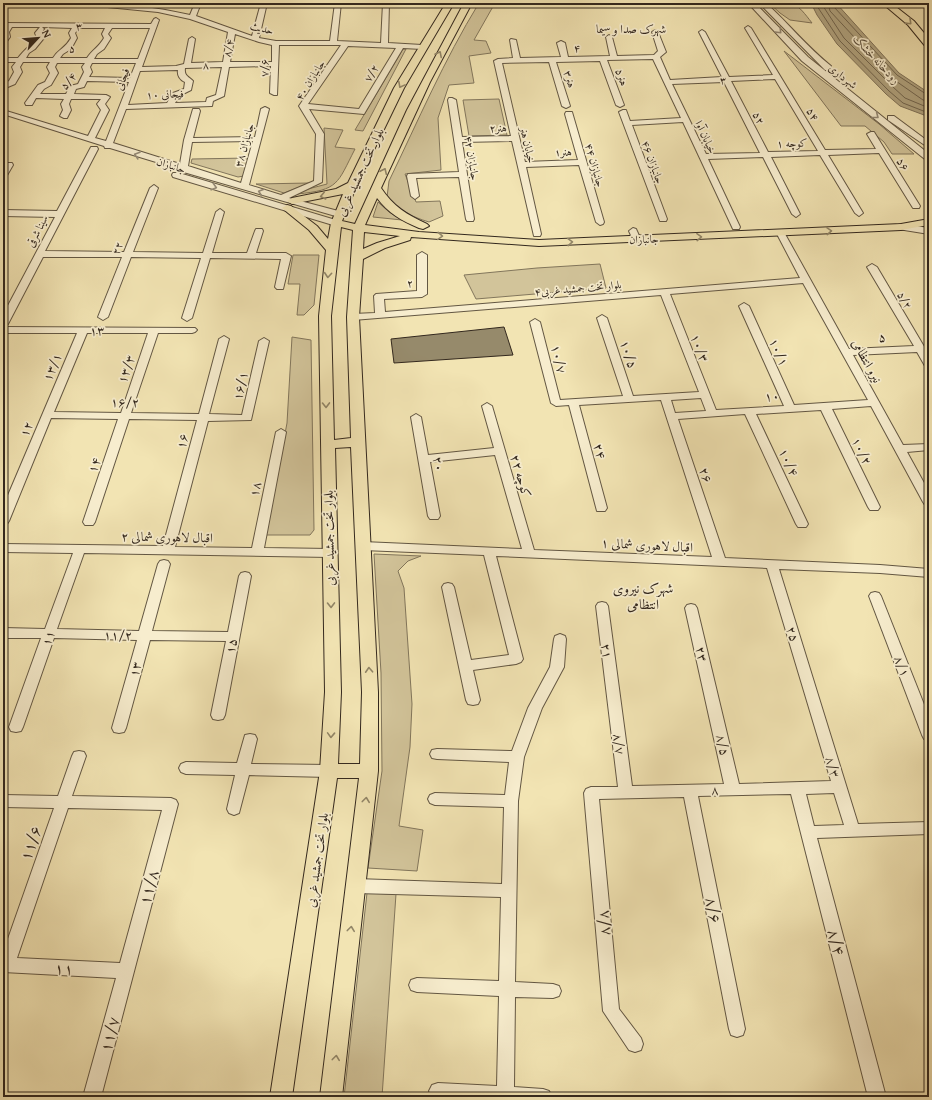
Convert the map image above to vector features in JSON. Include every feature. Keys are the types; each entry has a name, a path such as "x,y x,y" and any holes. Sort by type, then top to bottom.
{"main road":[{"name":"بلوار تخت جمشید غربی","path":"332,1097 369,771 370,692 357,442 353,317 360,224 376,188 397,118 399,88 422,47 450,3"},
{"name":"بلوار تخت جمشید غربی","path":"281,1097 329,771 333,692 325,316 332,250 338,218 352,185 443,46 468,3"},
{"path":"886,3 911,23 929,45"},
{"path":"899,3 919,19"},
{"path":"289,205 338,192 352,185"},
{"path":"376,188 384,203 394,212 421,230"},
{"path":"289,205 313,228 332,250"},
{"name":"جانبازان","path":"338,218 360,224 539,244 736,227 891,219 929,211"},
{"name":"جانبازان","path":"421,230 537,234 780,234 901,227 929,222"},
{"path":"358,257 387,242 421,230"},
{"path":"327,445 357,442"},
{"path":"329,771 369,771"}],"street":[{"name":"حدیث","path":"87,3 155,10 192,17 255,39 276,43 333,43 422,47"},
{"path":"155,23 155,10 160,3"},
{"path":"192,17 198,3"},
{"path":"255,39 264,3"},
{"path":"333,43 338,3"},
{"path":"384,45 386,3"},
{"name":"شهرداری","path":"751,3 805,59 929,158"},
{"name":"شهرداری","path":"762,3 778,17 799,42 823,64 929,146"},
{"path":"155,23 172,13"},
{"name":"۳","path":"6,27 109,26 155,23"},
{"name":"فیجانی","path":"108,150 155,23"},
{"path":"56,60 60,53 69,48 74,38 72,33 77,26"},
{"path":"90,60 94,53 102,48 108,38 105,34 109,26"},
{"path":"3,43 8,37 5,32 6,27"},
{"name":"۵۴","path":"748,28 859,213"},
{"path":"3,87 12,82 18,72 16,67 26,52 33,48 41,38 38,33 41,29"},
{"name":"۸/۴","path":"225,64 232,31"},
{"path":"655,32 662,52 656,57"},
{"name":"۵۲","path":"702,32 796,214"},
{"path":"609,37 614,58"},
{"path":"170,105 176,95 187,90 189,81 184,79 181,73 185,66 192,39"},
{"path":"513,40 517,60"},
{"name":"۷/۶","path":"274,93 276,43"},
{"path":"561,43 565,59"},
{"name":"۴۰ جانبازان","path":"281,198 318,182 320,134 303,106 346,44"},
{"name":"۷/۲","path":"303,106 361,112 401,46"},
{"name":"۴","path":"498,61 656,57"},
{"name":"خیابان آوا","path":"656,57 736,227"},
{"name":"هنر۵","path":"603,58 622,108"},
{"name":"هنر۳","path":"552,59 566,106"},
{"name":"۵","path":"3,60 141,61"},
{"name":"۵/۴","path":"29,103 41,87 48,83 54,73 52,67 56,60"},
{"name":"۵/۴","path":"64,116 67,110 65,104 73,88 81,84 88,72 86,67 90,60"},
{"name":"خیابان هنر","path":"498,61 537,234"},
{"name":"۸","path":"137,69 176,68 185,66 225,64 275,64"},
{"name":"فیجانی ۱۰","path":"123,107 209,104 210,100 220,96 225,64"},
{"name":"۳","path":"668,82 778,78"},
{"path":"84,79 133,80"},
{"path":"34,96 106,97 101,104 105,110 92,136"},
{"name":"۴۲ جانبازان","path":"452,100 470,219"},
{"name":"۴۶ جانبازان","path":"622,108 663,219"},
{"name":"۳۸ جانبازان","path":"244,187 265,109"},
{"path":"183,169 188,140 196,111"},
{"name":"جانبازان","path":"3,112 108,150 183,169 281,198 289,205"},
{"name":"۴۴ جانبازان","path":"569,114 600,222"},
{"name":"جانبازان","path":"3,120 94,149 108,150"},
{"path":"627,123 686,120"},
{"name":"۵۶","path":"871,134 916,206"},
{"name":"هنر۲","path":"458,140 516,138"},
{"path":"188,140 258,139"},
{"name":"سینا شرقی","path":"3,324 94,149"},
{"name":"کوچه ۱","path":"703,157 881,151"},
{"name":"هنر۱","path":"521,165 582,162"},
{"path":"3,175 8,166"},
{"name":"جانبازان","path":"166,172 338,218"},
{"path":"415,196 411,176 464,174"},
{"path":"196,181 204,175"},
{"name":"۲۲","path":"103,317 154,188"},
{"path":"187,318 220,212"},
{"path":"3,213 60,214"},
{"path":"901,227 929,231"},
{"path":"250,256 258,231"},
{"name":"نیرو انتظامی","path":"780,234 929,502"},
{"path":"39,254 286,256 280,287"},
{"name":"۲","path":"380,315 379,296 422,294 422,255"},
{"name":"۵/۲","path":"872,267 922,345 929,364"},
{"name":"بلوار تخت جمشید غربی۴","path":"353,317 478,308 806,280"},
{"name":"۱۰/۳","path":"664,292 712,413"},
{"path":"3,303 14,303"},
{"name":"۱۰/۱","path":"744,306 790,408"},
{"name":"۱۰/۵","path":"602,318 629,399"},
{"name":"۱۰/۷","path":"536,322 556,403 573,402"},
{"name":"۱۳","path":"3,330 192,330"},
{"name":"۱۳/۱","path":"47,415 83,330"},
{"name":"۱۳/۳","path":"125,416 154,330"},
{"name":"۱۶","path":"168,551 224,340"},
{"name":"۱۶/۱","path":"203,417 246,418 264,341"},
{"name":"۵","path":"846,352 922,345"},
{"path":"573,402 704,395"},
{"name":"۲۶","path":"665,397 720,562"},
{"name":"۲۴","path":"573,402 600,508"},
{"name":"۱۰","path":"671,416 874,403"},
{"name":"کوچه ۲۲","path":"487,406 529,553"},
{"name":"۱۰/۲","path":"825,406 874,507"},
{"name":"۱۰/۴","path":"749,411 802,524"},
{"name":"۱۶/۲","path":"47,415 203,417"},
{"name":"۱۲","path":"3,521 47,415"},
{"name":"۱۴","path":"89,522 125,416"},
{"name":"۲۰","path":"416,417 434,516"},
{"name":"۱۸","path":"257,552 281,432"},
{"path":"900,449 929,447"},
{"path":"424,459 500,451"},
{"name":"اقبال لاهوری شمالی ۱","path":"363,546 772,564 929,573"},
{"name":"اقبال لاهوری شمالی ۲","path":"3,548 330,553"},
{"name":"۱۱","path":"16,727 80,550"},
{"path":"465,666 516,659 489,551"},
{"name":"۱۳","path":"119,728 164,564"},
{"name":"۲۵","path":"772,564 814,704"},
{"name":"۱۵","path":"218,715 245,576"},
{"path":"448,588 473,700"},
{"name":"۸/۱","path":"876,596 929,735"},
{"name":"۲۱","path":"602,606 613,697"},
{"name":"۲۳","path":"691,608 712,700"},
{"name":"۱۱/۲","path":"3,634 233,637"},
{"path":"505,1096 510,801 517,757 534,708 557,667 560,639"},
{"name":"۸/۷","path":"613,697 626,792"},
{"name":"۸/۵","path":"712,700 733,790"},
{"name":"۸/۳","path":"814,704 853,831"},
{"path":"234,809 250,739"},
{"path":"437,754 517,757"},
{"name":"۱۱/۶","path":"5,965 79,756"},
{"path":"186,768 329,771"},
{"name":"۸","path":"591,793 839,787"},
{"name":"۸/۴","path":"797,788 877,1097"},
{"name":"۸/۶","path":"690,791 737,1029"},
{"name":"۸/۸","path":"591,793 611,1011 635,1044"},
{"path":"435,799 510,801"},
{"path":"3,801 63,802"},
{"name":"۱۱/۸","path":"63,802 171,804 126,971"},
{"path":"808,832 929,828"},
{"path":"356,886 509,891"},
{"name":"۱۱","path":"5,965 126,971"},
{"name":"۱۱/۷","path":"92,1097 126,971"},
{"path":"417,985 553,991"},
{"path":"438,1091 543,1097"}],"shaded area":[{"path":"479,3 495,3 474,40 486,41 491,53 469,56 474,83 449,85 438,118 441,170 405,174 416,202 440,201 443,216 429,222 406,212 396,206 387,197 389,181 454,46"},
{"path":"769,3 785,3 795,5 812,23 790,20"},
{"path":"403,49 406,49 363,131 355,130"},
{"path":"784,51 879,124 914,154 892,154 884,142 865,126 841,126"},
{"path":"499,99 507,135 469,136 463,100"},
{"path":"324,128 343,130 335,147 355,149 340,178 335,183 321,190 297,194 308,189 327,184"},
{"path":"248,158 244,176 238,177 191,163 192,159"},
{"path":"310,183 284,193 256,184"},
{"path":"378,202 389,212 402,220 373,217"},
{"path":"293,255 319,255 314,305 304,315 297,315 300,284 288,284"},
{"path":"600,264 606,288 476,299 464,275 537,268"},
{"path":"292,337 311,340 314,530 310,535 266,535 287,423"},
{"path":"374,554 421,556 408,561 398,571 404,588 412,704 410,747 399,826 423,830 417,871 368,868 382,771 381,673"},
{"path":"367,893 396,894 382,1097 344,1097"}],"water":[{"name":"رودخانه خشک","path":"811,3 836,3 899,73 929,93 929,122 924,115 900,106 886,94 837,44 817,15"}],"building":[{"path":"504,327 513,355 394,363 391,339"}],"district":[{"name":"شهرک صدا و سیما","path":"631,28"},
{"name":"شهرک نیروی انتظامی","path":"643,596"}]}
